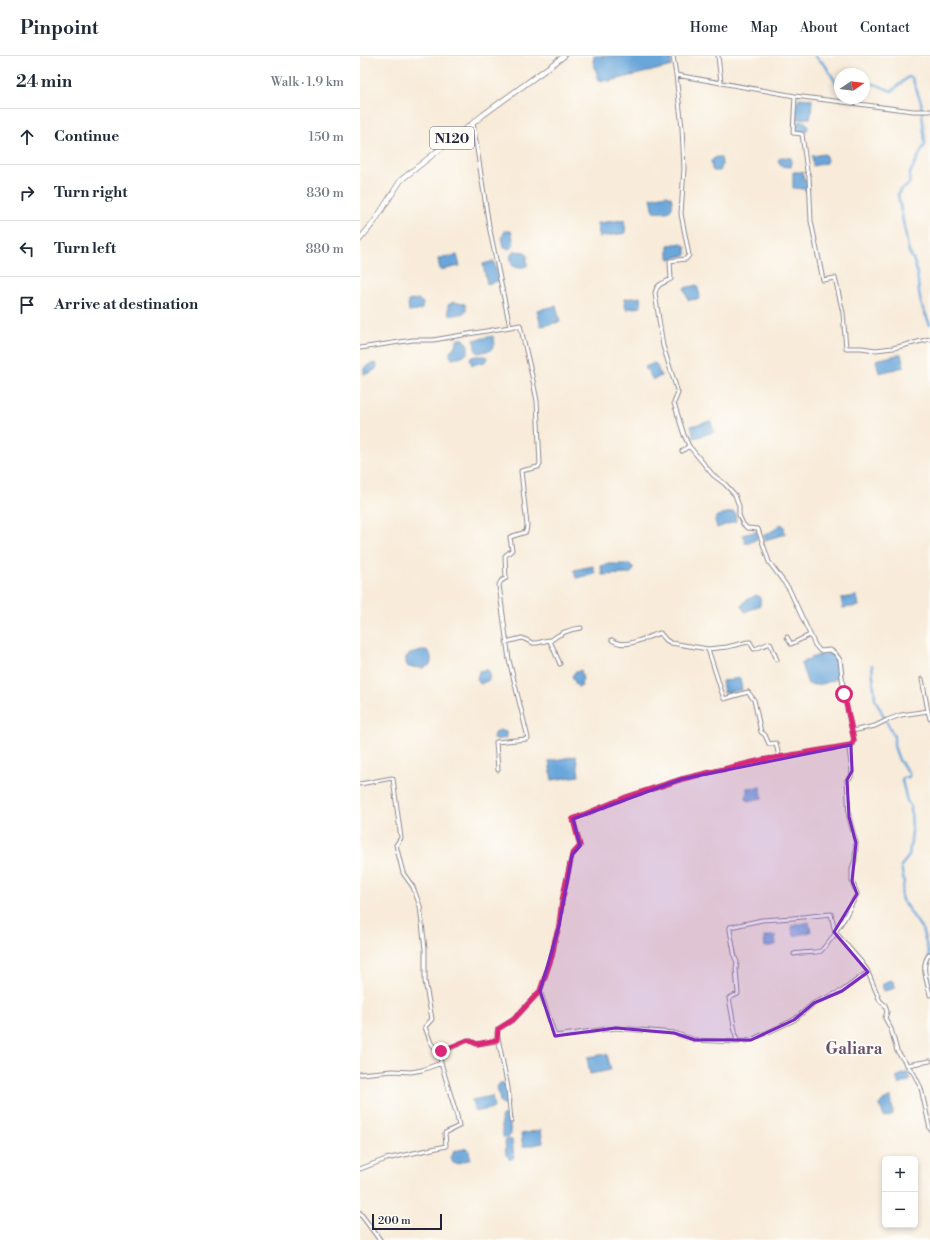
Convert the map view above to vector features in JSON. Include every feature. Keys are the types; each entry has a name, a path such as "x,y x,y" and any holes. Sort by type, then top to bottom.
{"highway":[{"name":"N120","path":"360,239 374,222 400,180 473,123 564,56"}],"main road":[{"path":"360,1213 380,1240"}],"street":[{"path":"673,56 682,128 684,168 681,214 689,255 686,259 670,261 671,278 661,283 656,289 655,293 663,346 678,393 674,403 680,424 689,446 713,475 725,484 735,495 739,506 739,515 746,528 758,529 769,562 789,589 810,635 820,651 830,650 835,653 840,660 844,694 854,740 849,749 852,771 851,777 847,780 849,817 856,843 855,860 852,869 852,881 857,894 844,919 821,951 794,954"},
{"path":"718,56 721,82"},
{"path":"676,75 795,96 918,111 930,111"},
{"path":"795,96 792,133 802,134 809,176 811,222 817,253 823,280 835,278 843,313 846,348 876,350 892,348 930,339"},
{"path":"473,123 489,226 510,327"},
{"path":"360,348 413,340 440,339 520,325 537,401 540,464 538,467 521,471 527,525 526,532 510,537 512,550 505,556 506,578 501,581 499,585 506,642 514,683 528,738 496,742 498,770"},
{"path":"682,450 689,446"},
{"path":"506,642 522,638 532,644 550,641 556,636 569,630 582,628"},
{"path":"612,640 618,644 636,642 660,633 671,643 708,649 727,647 748,642 750,642 755,649 770,643 777,660"},
{"path":"787,637 791,644 793,644 810,635"},
{"path":"550,641 560,664"},
{"path":"708,649 724,699 748,692 754,700 761,732 765,735 769,744 776,743 779,757"},
{"path":"922,679 930,719"},
{"path":"852,731 876,726 901,715 928,711"},
{"path":"511,1121 508,1088 497,1040 498,1029 514,1019 540,991 552,956 572,855 580,846 573,819 624,798 682,779 779,757 851,745"},
{"path":"360,784 393,779 401,838 396,845 403,872 413,887 420,906 425,949 425,981 432,1019 425,1027 425,1031 431,1043 439,1053 459,1126 445,1133 446,1146 386,1159 360,1169"},
{"path":"737,1042 729,998 738,994 736,969 737,962 734,958 730,927 762,920 831,914 835,932 862,963 868,972 880,1001 885,1005 887,1012 885,1018 891,1028 897,1051 921,1088 930,1129"},
{"path":"930,954 926,958 924,971 930,995"},
{"path":"540,991 555,1036 616,1028 674,1033 695,1040 737,1042 752,1040 794,1020 814,1003 842,990 868,972"},
{"path":"439,1053 468,1040 477,1044 497,1040"},
{"path":"907,1065 930,1061"},
{"path":"360,1074 393,1071 411,1072 422,1070 441,1063"}],"highlighted area":[{"path":"851,745 852,771 847,780 849,817 856,843 852,881 857,894 834,932 868,972 842,991 814,1003 794,1020 751,1040 695,1040 674,1033 616,1028 555,1036 540,991 559,926 572,855 580,846 573,819 682,779"}],"water":[{"path":"594,56 670,56 672,66 610,81 599,80 593,62"},
{"path":"799,98 812,99 810,118 797,119 796,106"},
{"path":"802,121 806,123 808,127 806,131 802,133 798,131 796,127 798,123"},
{"path":"470,134 472,143 458,146 457,137"},
{"path":"825,154 827,160 826,163 813,166 812,156"},
{"path":"716,157 720,157 722,160 720,171 713,171 712,169 711,161"},
{"path":"782,157 791,158 791,167 781,166 778,160"},
{"path":"793,172 803,172 804,180 809,182 809,189 806,191 803,189 793,188"},
{"path":"667,195 671,197 671,209 666,212 654,212 651,198"},
{"path":"624,220 626,233 599,237 597,223"},
{"path":"505,231 511,231 513,239 514,245 509,249 504,248 502,237"},
{"path":"682,243 686,247 686,255 670,259 668,255 668,245"},
{"path":"514,251 525,252 527,255 527,266 519,268 513,266 510,258"},
{"path":"457,255 460,266 440,270 438,259"},
{"path":"494,261 499,281 487,284 483,264"},
{"path":"697,285 700,296 699,299 688,300 684,288"},
{"path":"640,297 641,307 626,309 624,299"},
{"path":"418,299 423,303 422,309 409,312 408,301"},
{"path":"453,302 465,304 465,312 462,314 449,315 448,305"},
{"path":"556,306 560,322 541,326 537,310"},
{"path":"493,336 495,344 491,350 478,353 475,349 474,340"},
{"path":"458,339 464,339 468,345 468,353 452,359 450,352"},
{"path":"901,354 904,367 879,373 876,360"},
{"path":"476,356 486,356 488,359 485,362 472,365 470,358"},
{"path":"376,363 376,369 370,373 364,374 364,368"},
{"path":"654,363 656,364 661,376 653,380 645,367"},
{"path":"711,421 714,432 694,438 691,426"},
{"path":"733,512 735,513 736,521 717,528 715,520 716,517"},
{"path":"781,524 784,526 785,534 765,540 763,536"},
{"path":"757,531 757,539 749,543 745,543 743,535"},
{"path":"608,564 630,564 634,569 629,574 602,575 601,566"},
{"path":"593,566 595,574 576,578 574,570"},
{"path":"756,595 760,599 760,605 745,612 742,606 745,601"},
{"path":"857,596 859,606 843,608 841,598"},
{"path":"426,650 431,657 430,665 423,668 408,667 406,657 410,654"},
{"path":"832,653 839,666 837,679 819,685 808,684 801,664 820,655"},
{"path":"487,670 490,672 489,680 480,684 477,679 479,671"},
{"path":"581,670 583,680 581,682 582,686 578,687 572,676 574,673"},
{"path":"740,678 742,690 724,693 722,681"},
{"path":"499,730 506,732 506,738 495,740 493,737 494,734"},
{"path":"576,756 579,776 552,780 549,761"},
{"path":"747,788 761,788 762,798 748,801 746,798"},
{"path":"809,922 811,932 794,936 791,926"},
{"path":"775,935 776,945 765,947 764,937"},
{"path":"892,980 895,988 884,991 882,985 887,981"},
{"path":"607,1054 611,1070 590,1074 587,1057"},
{"path":"908,1072 911,1080 899,1085 896,1077"},
{"path":"500,1083 504,1083 505,1085 508,1104 502,1104 500,1101 497,1087"},
{"path":"492,1096 494,1108 475,1112 472,1100"},
{"path":"891,1097 893,1114 884,1117 880,1105 881,1102"},
{"path":"505,1115 509,1119 511,1135 506,1138 503,1137 501,1117"},
{"path":"541,1130 543,1143 523,1147 521,1134"},
{"path":"507,1139 512,1140 514,1157 510,1160 506,1154 505,1141"},
{"path":"468,1148 471,1159 456,1164 453,1163 451,1158 454,1151"}],"waterway":[{"path":"815,56 825,65 834,79"},
{"path":"870,84 876,84 892,91 908,77 912,78 921,102 925,144 910,173 910,182 906,187 900,190 898,195 909,252 915,263 921,301 930,325"},
{"path":"872,665 875,699 894,736 894,746 899,760 909,773 909,777 903,778 902,780 907,801 911,807 912,832 909,856 901,866 904,882 901,896 902,900 922,929 929,954 928,964 930,989"}],"district":[{"name":"Galiara","path":"854,1048"}],"route":[{"path":"441,1051 468,1040 477,1044 497,1040 498,1029 514,1019 540,991 552,956 572,855 580,846 573,819 624,798 682,779 762,760 851,745 854,740 844,694"}]}
